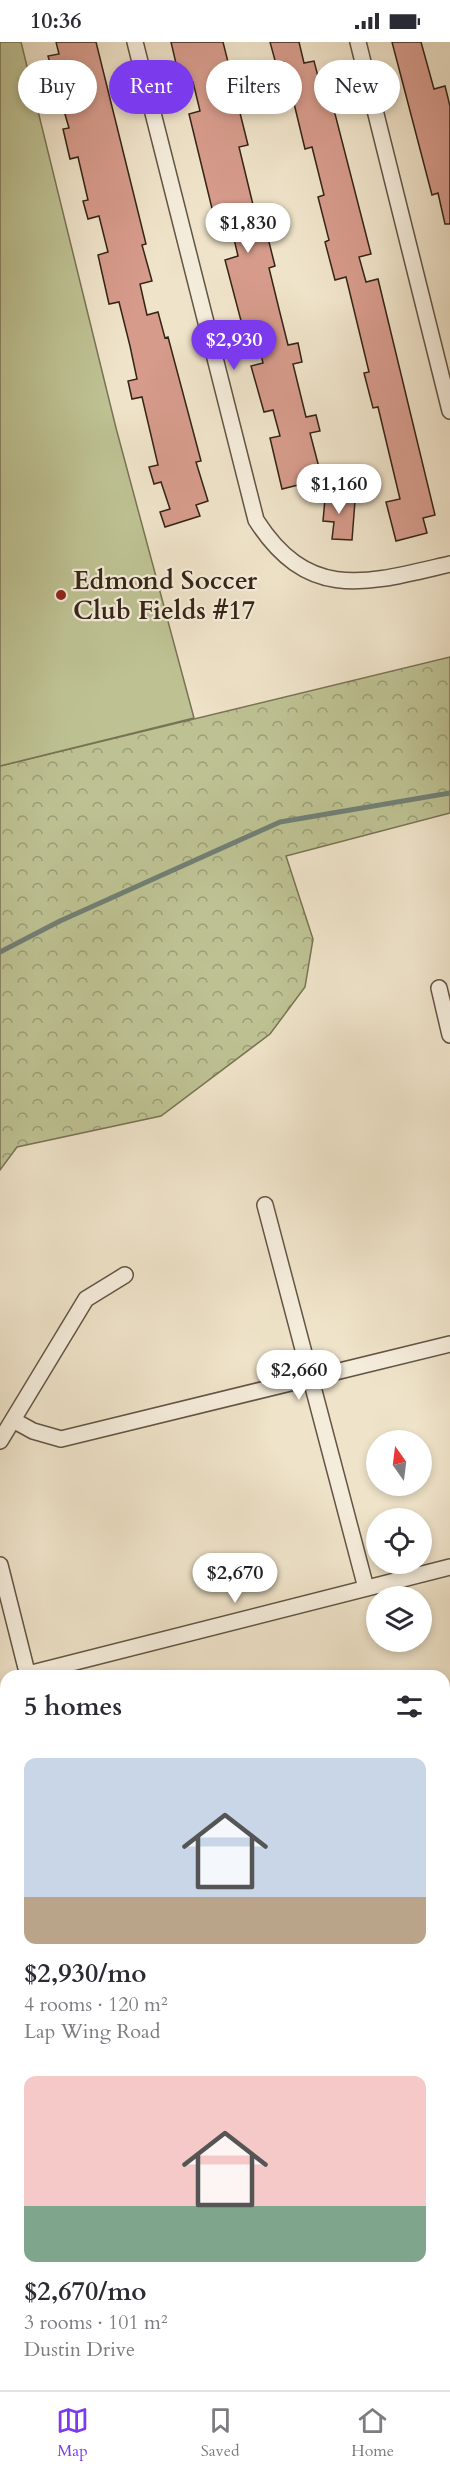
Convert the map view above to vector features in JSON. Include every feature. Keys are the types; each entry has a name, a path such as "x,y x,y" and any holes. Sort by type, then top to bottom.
{"street":[{"path":"135,42 256,520 272,545 297,566 328,579 360,581 450,564"},
{"path":"358,42 450,411"},
{"path":"439,988 450,1035"},
{"path":"47,1670 366,1588 265,1205"},
{"path":"0,1441 86,1299 125,1275"},
{"path":"13,1420 33,1431 61,1439 450,1344"},
{"path":"0,1565 27,1670"},
{"path":"374,1586 450,1567"}],"green space":[{"path":"0,42 21,42 25,60 18,60 18,114 39,114 116,428 194,718 0,766"},
{"path":"450,657 450,813 286,856 313,939 305,987 270,1034 161,1116 17,1147 0,1170 0,766"}],"building":[{"path":"56,42 96,42 109,95 109,114 114,114 146,244 142,245 152,281 140,284 147,315 158,312 165,338 168,337 201,461 196,462 208,501 196,505 200,516 165,527 160,512 170,509 161,482 154,484 149,467 158,465 142,397 132,399 128,381 137,379 130,346 119,302 109,304 98,255 108,252 99,216 88,219 83,201 88,200 78,157 70,159 63,129 69,128 65,114 97,114 97,60 49,60 48,56 59,54"},
{"path":"171,42 223,42 228,60 206,60 206,114 240,114 248,145 239,147 255,213 266,210 271,228 266,230 275,266 269,268 288,345 298,343 302,362 293,364 306,417 316,415 320,431 310,433 322,479 282,489 270,438 280,436 273,410 264,412 251,366 263,363 256,334 245,336 225,260 238,256 231,226 217,229 189,114 200,111 194,86 194,60 175,60"},
{"path":"270,42 299,42 304,63 314,61 314,114 335,114 371,254 359,257 366,282 378,279 435,515 423,518 427,533 396,541 386,502 400,499 378,407 373,408 364,373 369,372 346,277 335,280 325,242 329,240 318,197 324,195 312,147 305,149 297,114 302,114 302,60 275,60"},
{"path":"392,42 421,42 434,89 445,86 450,106 450,224 445,224 438,193 432,195 400,73 400,60 397,60"},
{"path":"326,488 340,489 339,500 355,501 352,540 332,539 334,522 323,521"}],"waterway":[{"path":"0,952 60,921 280,822 450,793"}],"place":[{"name":"Edmond Soccer Club Fields #17","path":"61,595"}]}
